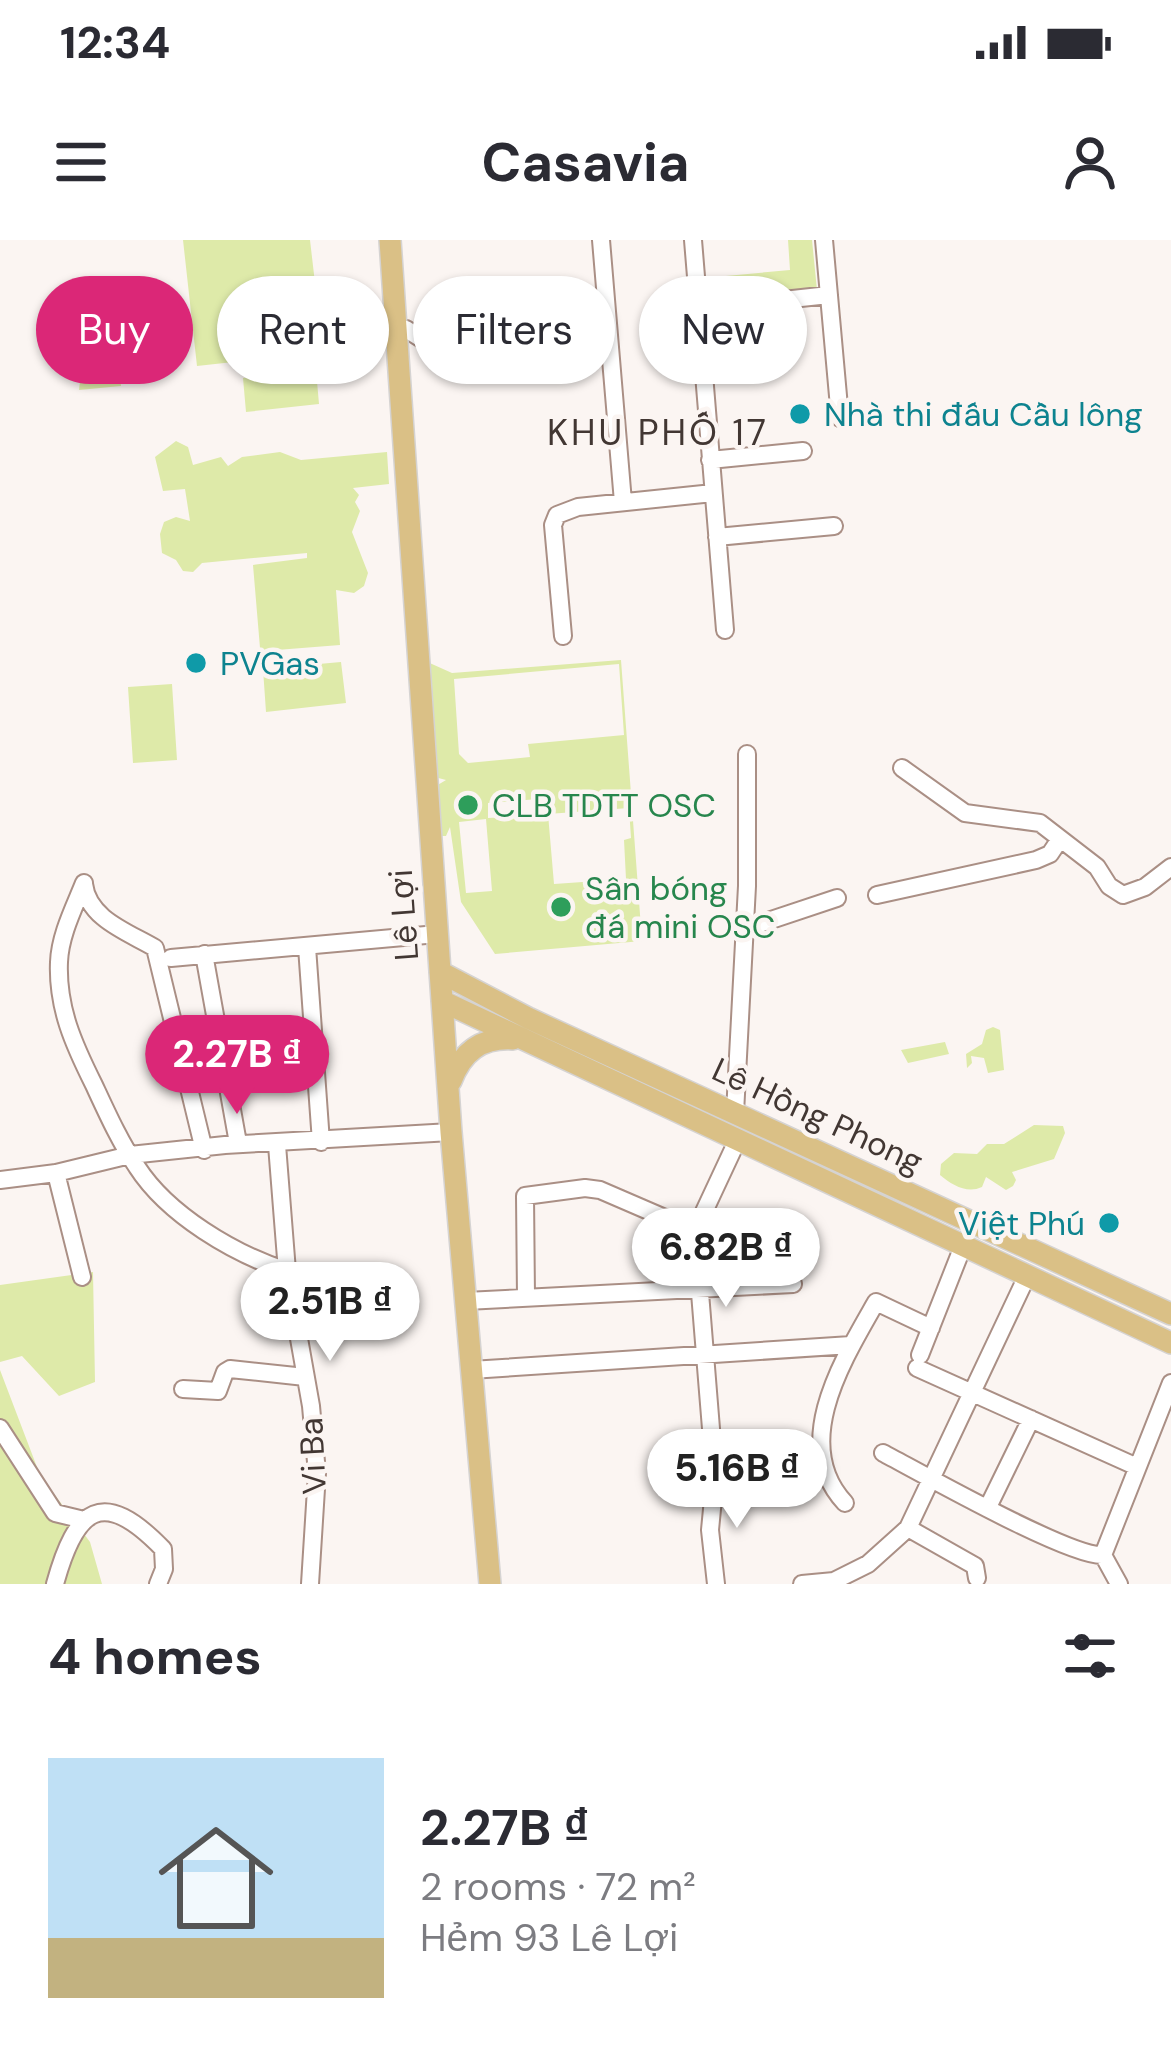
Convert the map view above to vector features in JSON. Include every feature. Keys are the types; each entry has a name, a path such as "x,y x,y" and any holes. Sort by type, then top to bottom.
{"main road":[{"name":"Lê Lợi","path":"390,240 448,1096 490,1584"},
{"name":"Lê Hồng Phong","path":"440,972 1171,1315"},
{"name":"Lê Hồng Phong","path":"442,1001 1171,1342"},
{"path":"491,1026 504,1005"},
{"path":"448,1096 455,1068 468,1052 491,1040 520,1040"},
{"path":"736,1141 741,1116"},
{"path":"969,1249 985,1228"}],"street":[{"path":"390,240 404,240"},
{"path":"601,240 623,502"},
{"path":"693,240 696,276"},
{"path":"824,240 840,418"},
{"path":"807,297 829,295"},
{"path":"396,328 413,333"},
{"path":"704,384 725,630"},
{"path":"710,460 803,451"},
{"path":"563,636 553,519 569,508 713,493"},
{"path":"717,537 834,526"},
{"path":"741,1116 747,754"},
{"path":"902,768 965,813 1040,823 1097,867 1109,886 1123,895 1145,887 1171,867"},
{"path":"877,895 1036,860 1050,854 1060,839"},
{"path":"287,1271 255,1261 195,1225 139,1171 130,1155 71,1040 63,1014 59,959 84,883 86,895 104,919 163,953 307,947 437,934"},
{"path":"744,929 837,898"},
{"path":"307,947 320,1142"},
{"path":"163,953 204,1150"},
{"path":"204,954 238,1144"},
{"path":"0,1180 56,1173 130,1155 451,1132"},
{"path":"716,1584 710,1530 715,1478 695,1232 736,1141"},
{"name":"Vi Ba","path":"277,1144 287,1271 317,1473 310,1584"},
{"path":"56,1173 82,1277"},
{"path":"466,1301 794,1284 695,1232 586,1187 525,1196 526,1297"},
{"path":"969,1249 919,1361 972,1393 1135,1466"},
{"path":"795,1583 834,1581 868,1564 908,1528 1027,1276"},
{"path":"845,1503 823,1470 822,1429 851,1346 876,1302 931,1328"},
{"path":"471,1370 851,1346"},
{"path":"183,1389 218,1391 230,1369 305,1377"},
{"path":"1119,1584 1103,1555 1171,1383"},
{"path":"988,1507 1030,1419"},
{"path":"0,1428 55,1513 84,1520"},
{"path":"883,1453 1091,1556 1103,1555"},
{"path":"55,1584 72,1533 84,1520 113,1511 140,1525 163,1549 164,1569 158,1584"},
{"path":"908,1528 975,1566 977,1579"}],"green space":[{"path":"183,240 310,240 314,276 217,276 217,364 197,366 193,276 187,276"},
{"path":"788,240 812,240 817,290 807,291 807,276 726,276 790,270"},
{"path":"80,384 121,384 121,386 79,390"},
{"path":"244,384 317,384 319,404 246,412"},
{"path":"176,441 188,447 193,465 221,457 228,466 242,457 280,452 301,460 387,452 389,484 353,488 359,495 355,502 360,511 352,532 368,573 364,586 354,593 336,590 340,645 260,648 253,565 307,558 307,553 202,563 193,572 183,571 176,560 162,553 164,522 176,517 190,521 185,489 163,491 155,457"},
{"path":"423,660 452,673 621,660 642,941 495,954 461,902 450,827 446,836 439,836 436,786 446,780 423,774","holes":["619,664 624,735 528,744 530,757 468,763 459,754 454,679","538,799 539,815 488,818 488,803","629,808 631,838 624,840 626,879 554,884 548,814","486,819 492,891 466,893 459,822"]},
{"path":"341,662 346,703 266,712 263,669"},
{"path":"172,684 177,760 133,763 128,687"},
{"path":"986,1030 1000,1030 1004,1070 988,1073 984,1058 971,1056 967,1068 966,1054 982,1044"},
{"path":"945,1042 949,1054 908,1063 901,1050"},
{"path":"1034,1125 1063,1126 1065,1133 1054,1159 1012,1172 1016,1180 1006,1190 986,1177 982,1187 965,1189 940,1175 941,1164 954,1153 977,1154 987,1144 1004,1144"},
{"path":"93,1272 95,1382 59,1396 22,1356 0,1362 0,1285"},
{"path":"0,1370 40,1475 90,1542 102,1584 0,1584"}],"place":[{"name":"Nhà thi đấu Cầu lông","path":"800,414"},
{"name":"PVGas","path":"196,663"},
{"name":"CLB TDTT OSC","path":"468,805"},
{"name":"Sân bóng đá mini OSC","path":"561,907"},
{"name":"Việt Phú","path":"1109,1223"}],"district":[{"name":"KHU PHỐ 17","path":"658,432"}]}
